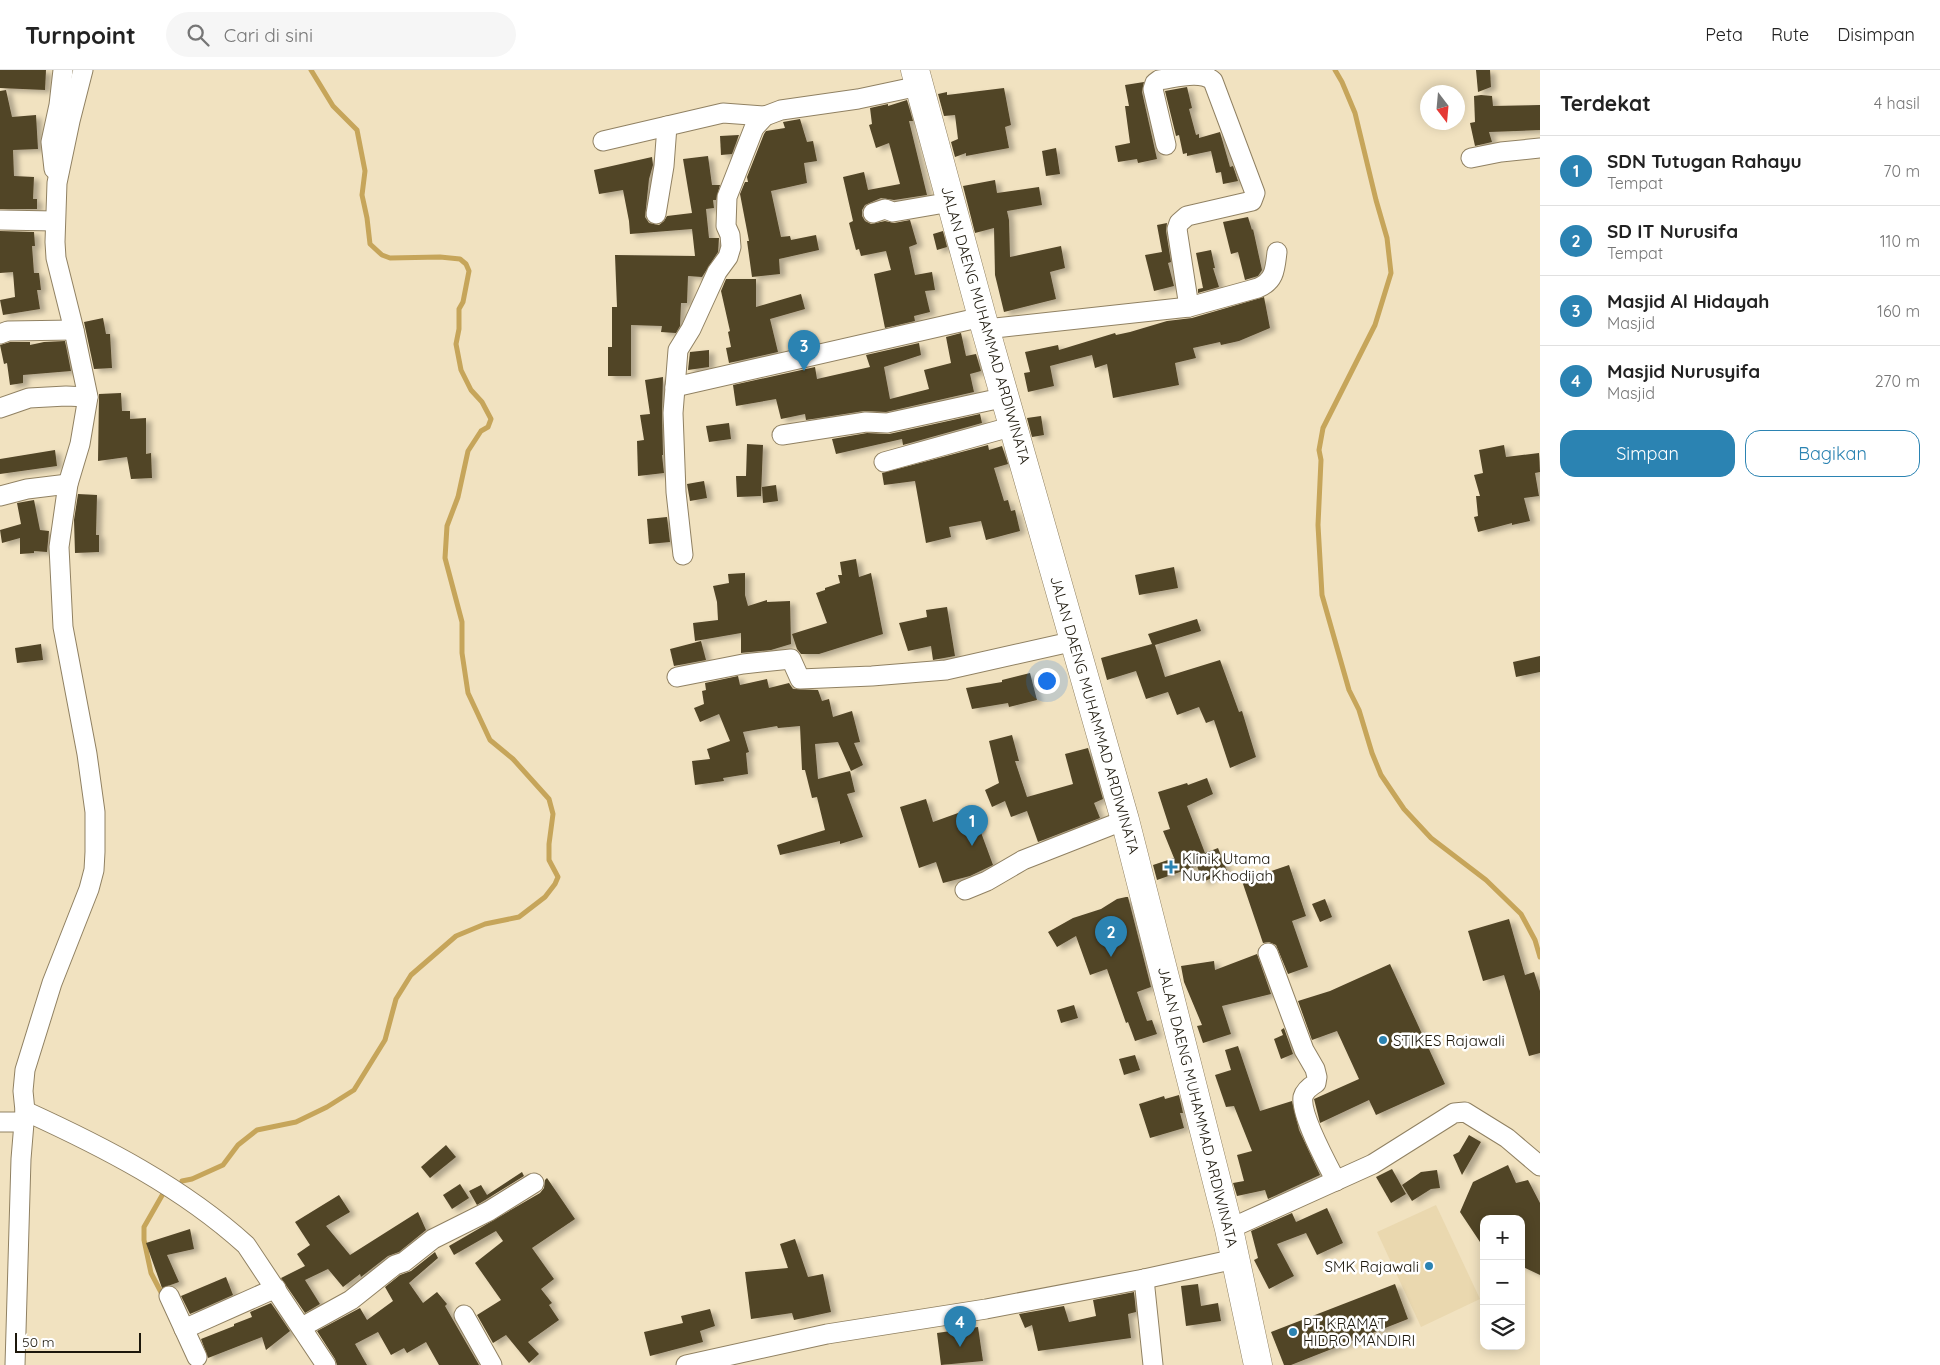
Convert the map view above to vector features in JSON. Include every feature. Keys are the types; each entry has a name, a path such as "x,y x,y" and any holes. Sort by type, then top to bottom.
{"main road":[{"name":"JALAN DAENG MUHAMMAD ARDIWINATA","path":"917,78 984,323 1125,820 1230,1229 1258,1365"}],"street":[{"path":"57,183 53,164 52,142 63,70"},
{"path":"15,1365 25,1070 52,984 89,889 94,861 95,812 63,627 59,547 68,484 80,444 88,397 56,258 55,221 57,183 70,121 84,70"},
{"path":"1166,145 1153,89 1154,83 1159,80 1202,74 1209,76 1214,81 1255,193 1252,201 1186,216 1179,223 1177,229 1189,306"},
{"path":"602,141 723,113 765,116 781,110 858,99 917,78"},
{"path":"683,555 676,492 673,413 678,350 691,329 717,272 728,257 731,247 725,219 727,197 746,144 754,128 765,116"},
{"path":"656,214 664,166 667,126"},
{"path":"1471,158 1501,152 1540,148"},
{"path":"873,213 885,209 893,212 951,202"},
{"path":"0,220 55,221"},
{"path":"675,387 846,347 984,323 1189,306 1268,284 1274,271 1277,252"},
{"path":"1,328 8,331 74,330"},
{"path":"0,408 29,398 88,397"},
{"path":"782,435 866,422 887,423 1006,397"},
{"path":"884,462 1014,426"},
{"path":"0,496 27,489 68,484"},
{"path":"677,677 743,664 790,659 800,679 936,671 1075,641"},
{"path":"965,890 987,881 1024,860 1125,820"},
{"path":"1268,953 1304,1050 1318,1077 1316,1083 1307,1089 1303,1097 1304,1108 1313,1133 1336,1181"},
{"path":"1230,1229 1373,1164 1454,1113 1465,1112 1507,1138 1540,1166"},
{"path":"0,1122 24,1116 67,1130 146,1172 215,1218 246,1245 326,1365"},
{"path":"302,1327 351,1300 395,1265 404,1262 433,1239 489,1211 534,1183"},
{"path":"686,1365 738,1360 827,1334 986,1309 1144,1279 1236,1259"},
{"path":"1144,1279 1153,1365"},
{"path":"184,1329 276,1288"},
{"path":"169,1296 197,1358"},
{"path":"464,1315 492,1365"}],"shaded area":[{"name":"SMK Rajawali","path":"1436,1205 1480,1299 1421,1327 1377,1232"}],"building":[{"path":"0,70 46,70 45,90 0,88"},
{"path":"1476,70 1490,70 1491,87 1478,92"},
{"path":"1144,82 1142,92 1157,159 1138,163 1137,159 1118,162 1115,146 1130,143 1125,106 1129,106 1125,85"},
{"path":"1187,87 1192,108 1189,109 1196,135 1199,134 1199,138 1220,132 1230,167 1233,166 1238,181 1223,184 1221,172 1216,173 1211,151 1187,156 1187,153 1183,154 1179,135 1176,136 1165,91"},
{"path":"1004,88 1011,125 1005,127 1009,148 966,156 966,153 955,157 951,142 958,139 955,115 944,116 938,94 947,92 947,95"},
{"path":"6,90 12,117 36,115 38,149 13,150 14,176 34,177 33,199 37,199 37,209 0,209 0,91"},
{"path":"1474,96 1492,96 1493,106 1540,105 1540,130 1489,132 1492,142 1475,146 1470,123 1475,122"},
{"path":"907,100 913,121 909,121 927,195 894,200 881,198 865,205 862,210 862,216 865,221 871,224 885,221 894,223 910,220 917,244 909,247 915,275 932,272 935,290 925,291 930,312 914,316 915,321 885,328 874,274 891,270 886,251 861,256 859,249 856,250 849,223 853,221 843,177 864,172 868,190 900,184 889,143 876,148 869,125 872,124 870,108 888,104 888,106"},
{"path":"800,119 807,142 813,141 817,161 804,163 807,183 771,191 781,237 790,236 791,240 816,235 819,250 779,259 780,274 752,277 747,241 749,241 740,194 745,182 748,182 747,177 766,131 785,128 783,122"},
{"path":"739,135 732,154 721,155 720,136"},
{"path":"1056,148 1060,174 1046,176 1042,151"},
{"path":"708,156 712,185 720,185 716,200 713,200 714,208 706,209 709,238 719,238 718,252 702,277 688,276 687,303 681,303 680,326 676,333 661,332 662,326 631,325 631,376 608,376 608,347 612,347 612,307 617,307 615,255 695,256 692,229 630,234 623,190 599,194 594,170 652,157 653,165 649,179 645,217 649,223 659,225 667,216 692,213 683,159"},
{"path":"995,180 997,193 1039,187 1042,205 1007,211 1010,257 1061,246 1065,268 1050,272 1056,299 1004,312 995,275 994,228 975,233 963,186"},
{"path":"1248,217 1253,229 1262,270 1258,276 1245,280 1238,252 1231,254 1223,222"},
{"path":"1167,223 1166,231 1171,262 1168,263 1174,286 1154,291 1145,255 1162,252 1157,225"},
{"path":"0,231 34,232 35,246 32,246 34,273 39,273 41,290 37,290 40,309 3,315 0,300 15,297 13,272 0,273"},
{"path":"943,231 947,247 937,250 933,234"},
{"path":"1211,250 1215,268 1213,268 1219,287 1198,293 1198,289 1203,288 1196,253"},
{"path":"726,279 756,279 756,307 801,294 805,309 770,319 778,352 729,363 726,348 731,347 728,332 730,331 721,291"},
{"path":"1264,297 1270,328 1239,341 1221,345 1220,342 1193,348 1196,358 1175,363 1179,385 1113,398 1107,364 1095,368 1092,355 1050,366 1054,386 1028,392 1024,373 1030,372 1025,352 1058,345 1059,350 1115,333 1116,335 1167,321 1192,318"},
{"path":"103,318 106,334 110,334 112,368 94,369 84,322"},
{"path":"961,333 966,356 976,354 981,371 970,374 974,392 886,412 864,411 806,420 805,414 781,419 776,399 736,406 733,385 815,367 817,379 870,367 866,355 919,343 921,355 884,367 890,399 929,389 924,370 951,363 946,337"},
{"path":"65,341 71,371 23,375 23,383 10,385 7,363 4,364 0,345 10,342 30,342 30,345"},
{"path":"709,350 709,367 688,370 690,352"},
{"path":"663,377 662,455 664,473 638,476 637,441 644,440 640,415 650,414 645,380"},
{"path":"121,393 122,411 130,411 130,419 146,418 146,454 151,453 152,478 131,479 127,457 98,461 99,394"},
{"path":"980,414 982,423 903,445 902,439 836,454 832,439 867,433 889,434"},
{"path":"1041,416 1044,435 1032,437 1027,418"},
{"path":"729,423 731,439 709,442 706,426"},
{"path":"747,444 763,445 761,496 737,497 736,476 746,476"},
{"path":"988,445 989,450 1002,446 1008,464 994,468 1004,501 1008,500 1011,511 1015,510 1020,531 986,540 981,521 949,527 951,537 926,543 915,481 884,485 882,473"},
{"path":"1504,445 1506,457 1539,453 1540,472 1535,473 1539,496 1524,498 1530,521 1512,525 1512,523 1478,532 1474,517 1478,516 1476,496 1480,496 1474,475 1483,473 1479,450"},
{"path":"55,450 57,466 0,474 0,459"},
{"path":"704,481 707,498 690,501 687,484"},
{"path":"776,485 778,501 763,503 762,487"},
{"path":"78,494 97,495 96,535 99,535 99,552 75,553 74,520"},
{"path":"34,500 40,530 49,531 47,552 34,551 34,553 20,554 20,538 2,543 0,530 21,524 17,503"},
{"path":"667,517 670,542 649,544 647,519"},
{"path":"856,559 859,577 871,573 883,634 819,654 801,654 797,649 792,634 827,623 816,593 840,583 838,575 842,575 840,562"},
{"path":"1174,567 1178,588 1139,595 1135,575"},
{"path":"745,573 745,595 748,606 767,600 767,602 790,601 791,644 771,650 741,653 741,633 695,641 693,623 718,620 717,602 713,586 729,583 728,574"},
{"path":"947,607 955,656 933,660 931,646 908,651 899,623 927,617 926,610"},
{"path":"1197,619 1201,631 1155,645 1165,677 1220,660 1239,712 1242,711 1256,757 1230,768 1214,720 1206,723 1199,707 1177,715 1168,692 1146,699 1136,671 1107,680 1101,658 1152,644 1148,634"},
{"path":"701,641 706,660 674,666 670,649"},
{"path":"41,644 43,660 17,663 15,648"},
{"path":"1540,656 1540,672 1516,677 1513,662"},
{"path":"1030,673 1037,700 1009,707 1008,703 972,709 966,688 1002,682 1002,680"},
{"path":"738,676 740,685 767,679 769,688 789,683 793,689 818,690 822,701 829,699 833,717 852,711 860,742 854,743 863,765 851,771 838,742 815,744 818,779 850,771 855,792 847,794 863,837 840,844 840,841 780,855 777,845 825,830 817,797 812,798 805,770 802,770 800,726 778,728 777,726 743,732 749,752 746,753 748,774 723,778 724,781 695,785 692,761 710,759 707,749 730,741 719,714 700,722 694,708 704,704 702,691 706,690 705,683"},
{"path":"1012,735 1019,761 1015,761 1027,797 1073,784 1065,754 1088,748 1103,799 1094,803 1100,818 1038,842 1027,811 1011,817 1005,801 992,807 985,790 999,783 989,741"},
{"path":"1207,778 1213,794 1187,806 1205,853 1218,848 1227,871 1203,882 1197,866 1157,880 1153,865 1174,858 1163,831 1170,829 1158,792 1187,783 1188,785"},
{"path":"926,799 933,822 972,808 993,865 970,876 943,883 936,862 919,868 900,807"},
{"path":"1289,865 1306,916 1292,921 1308,967 1288,974 1276,945 1269,942 1263,943 1242,881"},
{"path":"1128,897 1151,987 1137,992 1147,1021 1152,1020 1157,1034 1135,1041 1128,1022 1126,1023 1107,969 1090,975 1076,936 1057,947 1048,932 1073,918 1101,909 1117,899"},
{"path":"1325,899 1332,917 1320,922 1312,904"},
{"path":"1509,919 1525,975 1534,972 1540,991 1540,1053 1529,1056 1504,975 1483,981 1468,931"},
{"path":"1257,954 1271,994 1222,1006 1231,1034 1203,1043 1197,1026 1202,1025 1184,982 1181,966 1214,961 1215,970"},
{"name":"STIKES Rajawali","path":"1390,964 1445,1084 1376,1115 1369,1100 1320,1123 1314,1099 1359,1079 1337,1031 1312,1040 1298,1001 1330,991"},
{"path":"1074,1005 1078,1018 1061,1023 1057,1010"},
{"path":"1284,1028 1293,1054 1281,1059 1274,1039 1283,1035 1281,1030"},
{"path":"1238,1046 1260,1111 1292,1101 1299,1130 1320,1175 1268,1199 1265,1190 1237,1196 1233,1183 1244,1181 1237,1155 1252,1151 1234,1106 1226,1107 1215,1075 1231,1070 1225,1050"},
{"path":"1135,1055 1140,1070 1124,1075 1119,1059"},
{"path":"1179,1095 1183,1113 1180,1113 1184,1128 1150,1138 1139,1104 1164,1096 1165,1099"},
{"path":"1469,1135 1481,1142 1462,1175 1453,1155 1459,1152"},
{"path":"446,1145 456,1157 430,1178 421,1167"},
{"path":"1508,1165 1516,1183 1528,1180 1540,1203 1540,1275 1525,1268 1525,1215 1480,1215 1480,1242 1460,1212 1473,1182"},
{"path":"1392,1169 1406,1194 1391,1203 1376,1177"},
{"path":"1437,1170 1440,1188 1431,1189 1412,1201 1402,1185 1421,1172"},
{"path":"522,1172 524,1176 477,1205 469,1191 481,1185 487,1195"},
{"path":"547,1178 575,1219 532,1248 554,1279 541,1289 552,1303 549,1305 559,1320 528,1342 539,1354 529,1363 506,1335 493,1343 477,1315 501,1300 475,1263 503,1241 496,1231 454,1255 449,1246 540,1193 544,1188"},
{"path":"460,1184 469,1198 452,1209 443,1195"},
{"path":"339,1195 350,1212 326,1226 350,1255 418,1212 426,1230 399,1252 388,1256 361,1277 360,1274 343,1287 328,1269 305,1280 320,1304 305,1313 281,1278 305,1266 297,1254 310,1245 295,1222"},
{"path":"1327,1208 1343,1243 1317,1255 1306,1233 1277,1244 1294,1276 1269,1289 1254,1260 1258,1258 1251,1231 1292,1213 1296,1222"},
{"path":"190,1229 194,1249 167,1255 179,1282 162,1288 146,1243"},
{"path":"795,1239 808,1277 823,1274 831,1312 794,1320 792,1313 751,1319 745,1272 788,1268 780,1244"},
{"path":"435,1252 438,1258 409,1283 423,1303 437,1292 447,1304 445,1306 479,1365 439,1365 426,1342 407,1353 404,1348 391,1355 378,1332 355,1344 367,1365 337,1365 317,1331 360,1308 367,1320 393,1301 385,1287 400,1275 411,1271"},
{"path":"226,1277 233,1295 190,1314 181,1296"},
{"path":"1198,1284 1201,1306 1218,1303 1221,1321 1186,1326 1181,1286"},
{"path":"1395,1284 1408,1319 1291,1365 1284,1365 1271,1332"},
{"path":"1134,1292 1136,1312 1128,1314 1131,1338 1038,1351 1032,1325 1025,1328 1019,1314 1064,1306 1069,1322 1096,1316 1093,1300"},
{"path":"271,1303 290,1331 266,1350 262,1337 208,1358 201,1339 252,1317 250,1312"},
{"path":"710,1309 715,1326 700,1331 703,1342 650,1356 644,1332 683,1323 681,1316"},
{"path":"978,1327 983,1361 941,1365 937,1333"}],"waterway":[{"path":"182,1181 192,1179 223,1165 238,1145 257,1130 296,1122 327,1107 354,1090 385,1040 396,999 411,975 456,936 485,924 519,917 545,897 558,877 549,860 553,814 549,799 513,759 490,740 468,693 462,653 462,622 445,558 447,526 458,497 468,451 481,431 488,427 491,419 482,402 471,390 461,370 456,344 459,329 459,309 463,302 469,271 466,264 460,259 440,257 390,258 382,255 370,244 362,195 365,171 357,130 333,106 311,70"},
{"path":"1335,70 1355,113 1387,238 1391,273 1375,325 1323,428 1319,450 1321,460 1318,525 1322,595 1349,690 1359,710 1381,775 1404,809 1431,838 1486,880 1521,914 1535,940 1540,957"},
{"path":"163,1296 151,1273 144,1240 144,1227 164,1192"}],"place":[{"name":"Masjid Al Hidayah","path":"804,371"},
{"name":"SDN Tutugan Rahayu","path":"972,846"},
{"name":"Klinik Utama Nur Khodijah","path":"1171,867"},
{"name":"SD IT Nurusifa","path":"1111,957"},
{"name":"STIKES Rajawali","path":"1383,1040"},
{"name":"SMK Rajawali","path":"1429,1266"},
{"name":"PT. KRAMAT HIDRO MANDIRI","path":"1293,1332"},
{"name":"Masjid Nurusyifa","path":"960,1347"}]}
